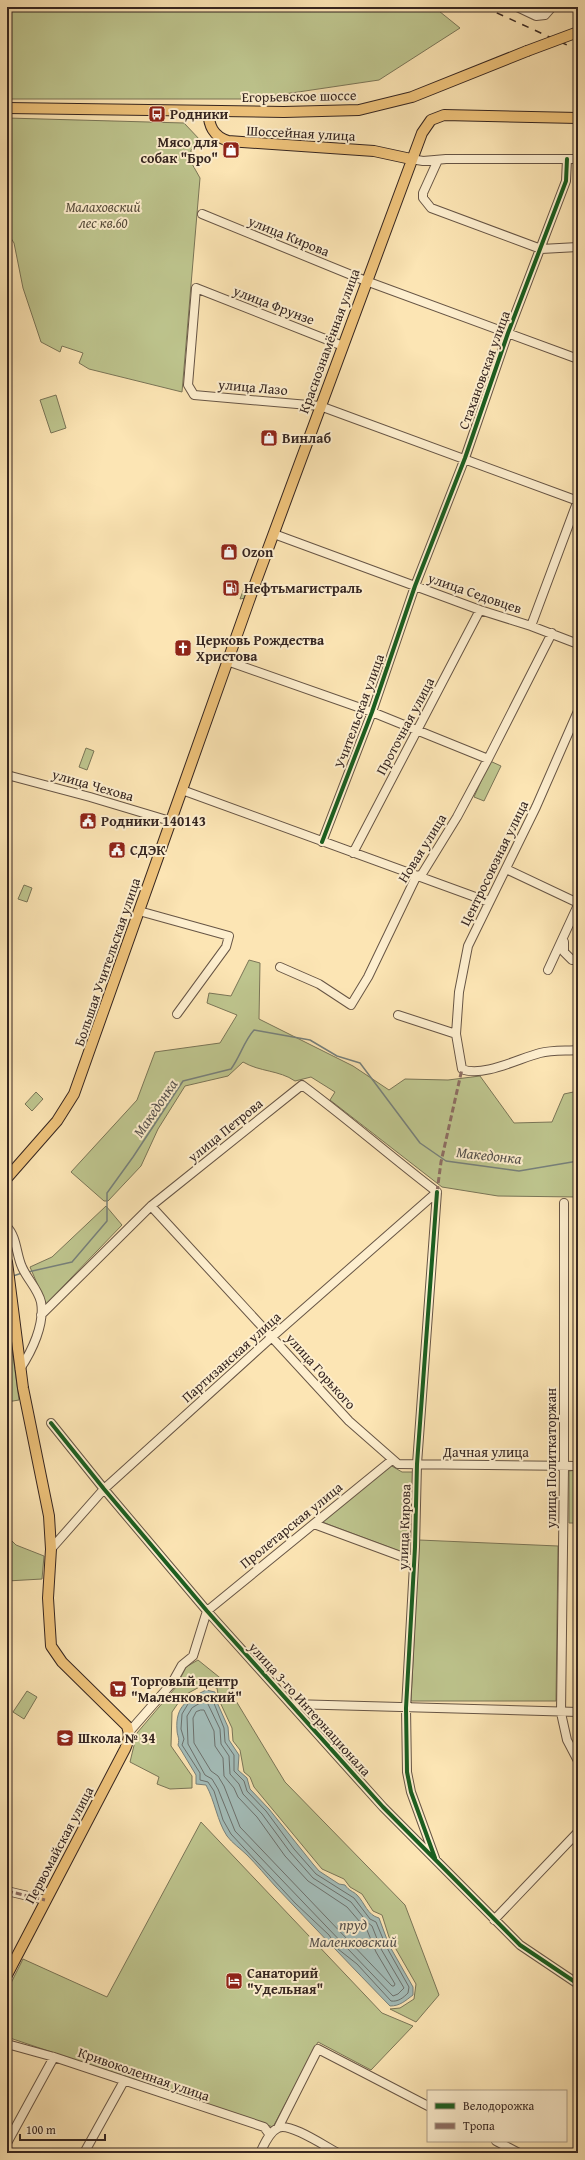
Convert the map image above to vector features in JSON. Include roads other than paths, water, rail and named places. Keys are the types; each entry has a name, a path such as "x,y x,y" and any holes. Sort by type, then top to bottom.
{"main road":[{"name":"Егорьевское шоссе","path":"7,108 316,112 370,108 429,91 578,32"},
{"name":"Шоссейная улица","path":"208,111 211,129 219,137 228,141 383,152 411,159"},
{"name":"Краснознамённая улица","path":"274,534 411,159 425,128 431,120 439,116 462,115 578,118"},
{"name":"Большая Учительская улица","path":"7,1178 57,1121 74,1094 227,661 274,534"},
{"path":"7,1262 20,1369 49,1516 51,1549 48,1605 51,1646 62,1662 127,1726 129,1732"},
{"name":"Первомайская улица","path":"7,1975 125,1748 129,1740 129,1732"}],"street":[{"path":"517,7 536,16 545,15 552,7"},
{"path":"411,159 423,161 578,159"},
{"name":"Стахановская улица","path":"415,586 465,458 508,333 566,181 567,159"},
{"path":"438,160 423,192 425,203 431,208 540,249 578,247"},
{"name":"улица Кирова","path":"202,214 366,281 578,358"},
{"name":"улица Фрунзе","path":"188,385 196,288 343,346"},
{"name":"улица Лазо","path":"188,385 194,395 320,406"},
{"path":"320,406 578,500 531,626"},
{"name":"улица Седовцев","path":"274,534 480,610 552,633 578,644"},
{"name":"Учительская улица","path":"322,842 372,712 415,586"},
{"name":"Проточная улица","path":"353,853 415,729 480,610"},
{"name":"Новая улица","path":"280,966 319,984 351,1005 368,977 416,877 422,874 438,849 488,759 552,633"},
{"path":"227,661 372,712 488,759"},
{"name":"Центросоюзная улица","path":"578,711 536,807 468,946 459,992 456,1034 462,1069 469,1072 507,1064 542,1053 578,1050"},
{"name":"улица Чехова","path":"7,775 90,797 170,821"},
{"path":"182,790 416,877 489,902"},
{"path":"506,869 578,904 564,939 548,970"},
{"path":"139,911 229,936 226,947 177,1014"},
{"path":"564,939 564,952 572,960 578,960"},
{"path":"398,1015 456,1034"},
{"name":"улица Петрова","path":"41,1315 151,1206 302,1085 369,1136 388,1155 437,1192"},
{"name":"улица Кирова","path":"435,1859 411,1792 408,1772 406,1708 414,1561 417,1464 437,1192"},
{"name":"Партизанская улица","path":"51,1549 104,1489 273,1336 437,1192"},
{"name":"улица Политкаторжан","path":"564,1203 564,1466 561,1713 567,1740 578,1761"},
{"name":"улица Горького","path":"151,1206 273,1336 349,1421 392,1460"},
{"path":"7,1227 14,1241 21,1266 41,1302 41,1315 35,1341 20,1369"},
{"name":"улица 3-го Интернационала","path":"51,1423 104,1489 207,1611 383,1807 520,1945 578,1984"},
{"path":"392,1460 398,1464 417,1464"},
{"name":"Пролетарская улица","path":"207,1611 392,1460"},
{"name":"Дачная улица","path":"417,1464 578,1466"},
{"path":"314,1524 414,1561"},
{"path":"129,1732 172,1683 182,1664 194,1656 207,1611"},
{"path":"291,1704 561,1713 578,1712"},
{"path":"494,1920 578,1832"},
{"path":"7,1891 46,1900"},
{"name":"Кривоколенная улица","path":"7,2044 54,2057 264,2127 270,2134"},
{"path":"260,2153 270,2134 278,2128 318,2049 427,2105"},
{"path":"7,2144 54,2057"},
{"path":"84,2153 124,2081"},
{"path":"278,2128 288,2127 338,2153"},
{"path":"498,2142 519,2153"}],"water":[{"name":"пруд Маленковский","path":"206,1690 215,1692 216,1700 228,1727 229,1740 239,1755 238,1770 247,1778 250,1789 269,1809 319,1871 339,1884 345,1885 360,1898 369,1912 379,1918 389,1945 413,1987 413,1995 405,2001 397,2005 390,2006 251,1859 227,1836 206,1785 196,1784 196,1775 178,1745 177,1722 181,1709 188,1700"}],"waterway":[{"name":"Македонка","path":"28,1272 72,1262 107,1221 107,1193 133,1157 183,1081 231,1069 247,1039 254,1030 310,1040 337,1056 360,1063 420,1143 446,1161 519,1171 578,1161"},
{"name":"Македонка","path":"13,1276 22,1273"}],"railway":[{"path":"484,7 578,50"}],"place":[{"name":"Родники","path":"157,114"},
{"name":"Мясо для собак \"Бро\"","path":"231,150"},
{"name":"Винлаб","path":"269,438"},
{"name":"Ozon","path":"229,552"},
{"name":"Нефтьмагистраль","path":"231,588"},
{"name":"Церковь Рождества Христова","path":"183,648"},
{"name":"Родники 140143","path":"88,821"},
{"name":"СДЭК","path":"117,850"},
{"name":"Торговый центр \"Маленковский\"","path":"118,1689"},
{"name":"Школа № 34","path":"65,1738"},
{"name":"Санаторий \"Удельная\"","path":"234,1981"}],"park label":[{"name":"Малаховский лес кв.60","path":"103,216"}]}
